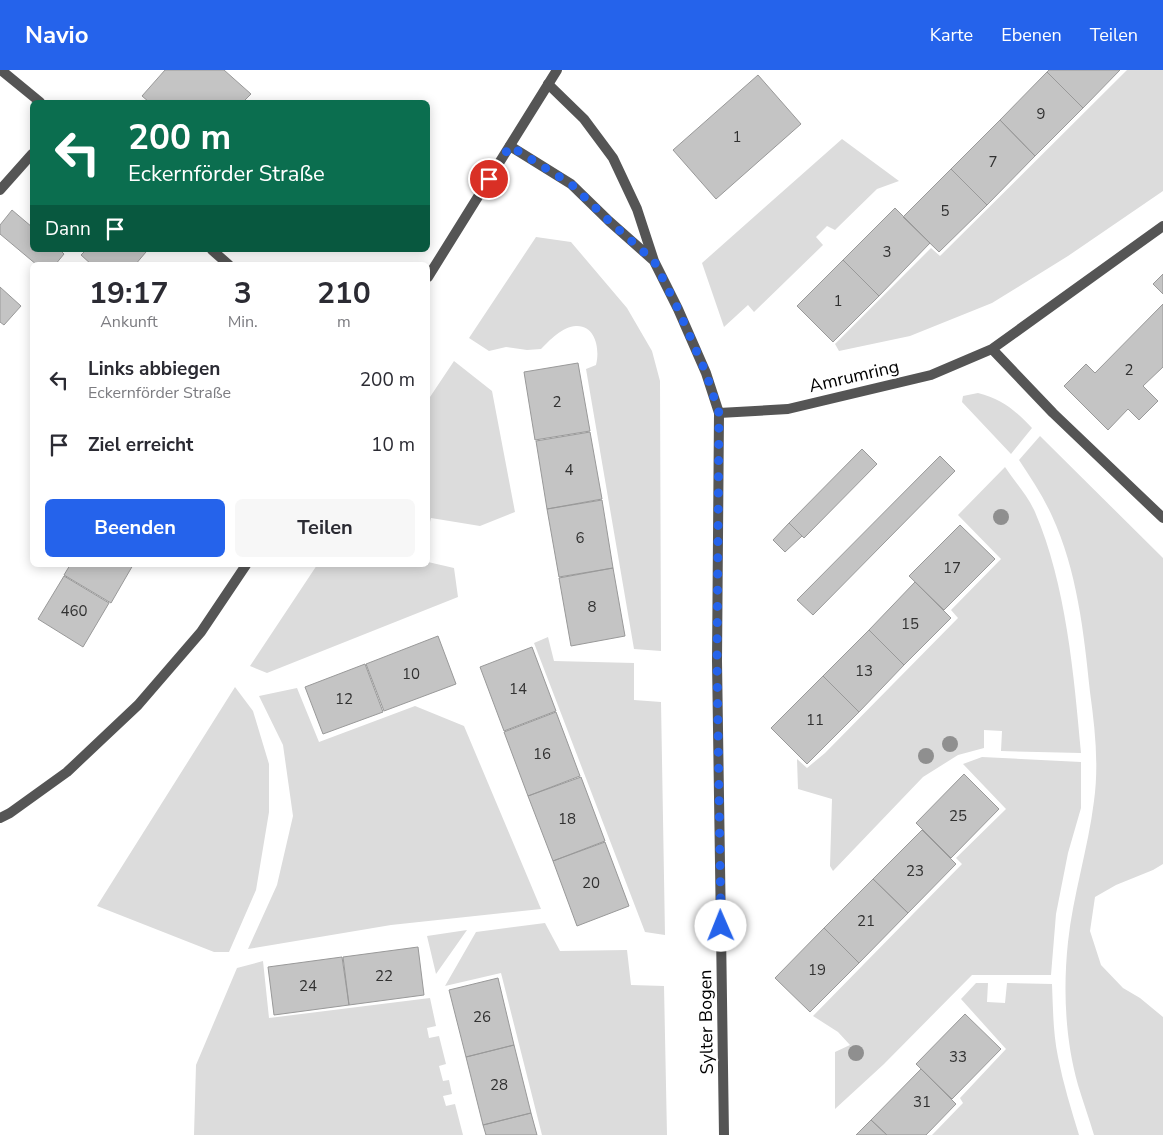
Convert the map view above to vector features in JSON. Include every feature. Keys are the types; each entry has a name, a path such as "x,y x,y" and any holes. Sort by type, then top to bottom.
{"street":[{"path":"1,70 38,100"},
{"path":"430,274 557,70"},
{"name":"Sylter Bogen","path":"548,84 584,118 613,158 637,209 654,261 702,364 719,413 717,661 724,1135"},
{"name":"Sylter Bogen","path":"510,146 571,184 654,261"},
{"path":"0,190 30,156"},
{"name":"Amrumring","path":"719,413 788,409 931,375 992,349 1163,226"},
{"path":"214,252 226,262"},
{"path":"992,349 1053,412 1163,518"},
{"path":"0,818 10,813 67,772 138,705 201,632 245,567"}],"shaded area":[{"path":"1127,70 1163,70 1163,191 1068,256 992,303 910,336 839,351 835,344 931,248 940,256"},
{"path":"842,139 899,181 877,189 835,230 827,226 816,237 823,245 754,312 748,305 724,327 702,263"},
{"path":"536,237 571,242 627,308 652,351 660,381 661,651 634,649 586,369 596,365 597,346 592,334 583,327 566,328 541,349 527,350 506,347 489,351 469,338"},
{"path":"454,361 492,391 515,512 480,526 431,518 430,522 430,397"},
{"path":"978,393 1008,406 1032,428 1011,454 962,402 963,396"},
{"path":"1040,436 1163,558 1163,864 1116,885 1095,897 1090,931 1101,965 1123,988 1140,998 1163,1017 1163,1135 1094,1135 1078,1085 1070,1050 1066,1014 1066,960 1073,907 1094,801 1096,746 1082,625 1068,558 1061,537 1037,487 1019,460"},
{"path":"1005,467 1035,512 1046,540 1054,569 1072,661 1081,753 1001,751 1002,731 984,730 984,748 958,755 923,777 833,871 830,866 832,799 798,789 797,759 807,768 825,753 958,618 951,610 1001,559 958,515"},
{"path":"430,562 454,568 458,597 267,673 250,666 316,567 430,567"},
{"path":"548,637 554,661 634,663 634,700 661,702 665,935 645,932 534,643"},
{"path":"235,687 253,711 269,764 269,812 256,890 229,952 214,952 97,906"},
{"path":"297,688 319,742 415,706 464,726 541,909 391,925 248,949 277,885 293,816 283,745 259,696"},
{"path":"982,757 1081,762 1081,808 1068,853 1056,914 1051,975 972,975 884,1064 835,1109 835,1052 850,1045 838,1032 813,1016 962,864 956,858 1006,809 963,764"},
{"path":"545,923 560,951 627,950 631,985 664,986 667,1135 542,1135 501,973 445,986 476,932"},
{"path":"467,930 436,974 427,936"},
{"path":"263,961 269,1018 430,998 436,1026 427,1028 429,1038 439,1036 446,1064 439,1066 443,1081 449,1080 452,1094 443,1096 446,1106 455,1104 463,1135 194,1135 196,1065 237,968"},
{"path":"976,983 988,983 987,1002 1005,1003 1007,983 1052,984 1056,1048 1079,1135 932,1135 963,1103 960,1098 1006,1049 961,999"}],"building":[{"path":"165,70 224,70 251,94 245,100 147,100 142,96"},
{"path":"1049,70 1120,70 1083,108 1047,72"},
{"path":"1047,72 1083,108 1035,156 1000,120"},
{"path":"758,75 801,124 716,199 673,150"},
{"path":"1000,120 1035,156 987,205 951,169"},
{"path":"951,169 987,205 939,252 903,217"},
{"path":"895,208 930,243 879,296 843,260"},
{"path":"12,210 30,225 30,252 62,252 64,254 57,262 33,262 0,234 0,225"},
{"path":"84,252 146,252 138,262 89,262 81,255"},
{"path":"843,260 879,296 833,342 797,306"},
{"path":"1163,274 1163,294 1153,284"},
{"path":"0,287 21,306 4,325 0,322"},
{"path":"1163,304 1163,367 1143,386 1158,401 1139,420 1128,409 1108,430 1064,386 1086,364 1095,373"},
{"path":"578,363 590,431 535,440 524,372"},
{"path":"590,432 602,499 547,509 536,441"},
{"path":"862,449 877,464 804,538 789,523"},
{"path":"940,456 955,471 813,615 797,600"},
{"path":"602,500 613,568 559,577 547,509"},
{"path":"789,523 802,536 785,552 773,540"},
{"path":"960,525 995,559 944,610 909,576"},
{"path":"69,567 132,567 111,603 64,575"},
{"path":"613,568 625,636 571,646 559,578"},
{"path":"64,576 109,603 83,647 38,619"},
{"path":"915,582 951,618 904,665 869,630"},
{"path":"869,630 904,665 859,712 823,676"},
{"path":"438,636 456,684 384,711 366,664"},
{"path":"532,647 556,711 504,731 480,667"},
{"path":"365,664 383,712 323,734 305,687"},
{"path":"823,676 859,712 807,764 771,728"},
{"path":"556,712 580,776 528,796 504,732"},
{"path":"964,774 999,809 951,858 916,823"},
{"path":"581,777 605,841 553,861 528,796"},
{"path":"922,830 956,864 908,913 873,879"},
{"path":"605,842 629,906 577,926 553,861"},
{"path":"873,879 908,913 859,963 824,928"},
{"path":"824,928 859,963 810,1012 775,978"},
{"path":"418,947 424,995 349,1005 343,957"},
{"path":"342,957 349,1005 274,1015 268,967"},
{"path":"498,978 514,1045 466,1057 449,990"},
{"path":"965,1014 1001,1049 952,1099 916,1064"},
{"path":"514,1045 531,1113 483,1125 466,1057"},
{"path":"921,1069 956,1104 926,1135 887,1135 871,1120"},
{"path":"531,1113 537,1135 486,1135 483,1125"},
{"path":"871,1120 887,1135 856,1135"}],"route":[{"path":"489,179 510,146 571,184 654,261 678,309 706,373 719,413 717,661 721,926"}]}
